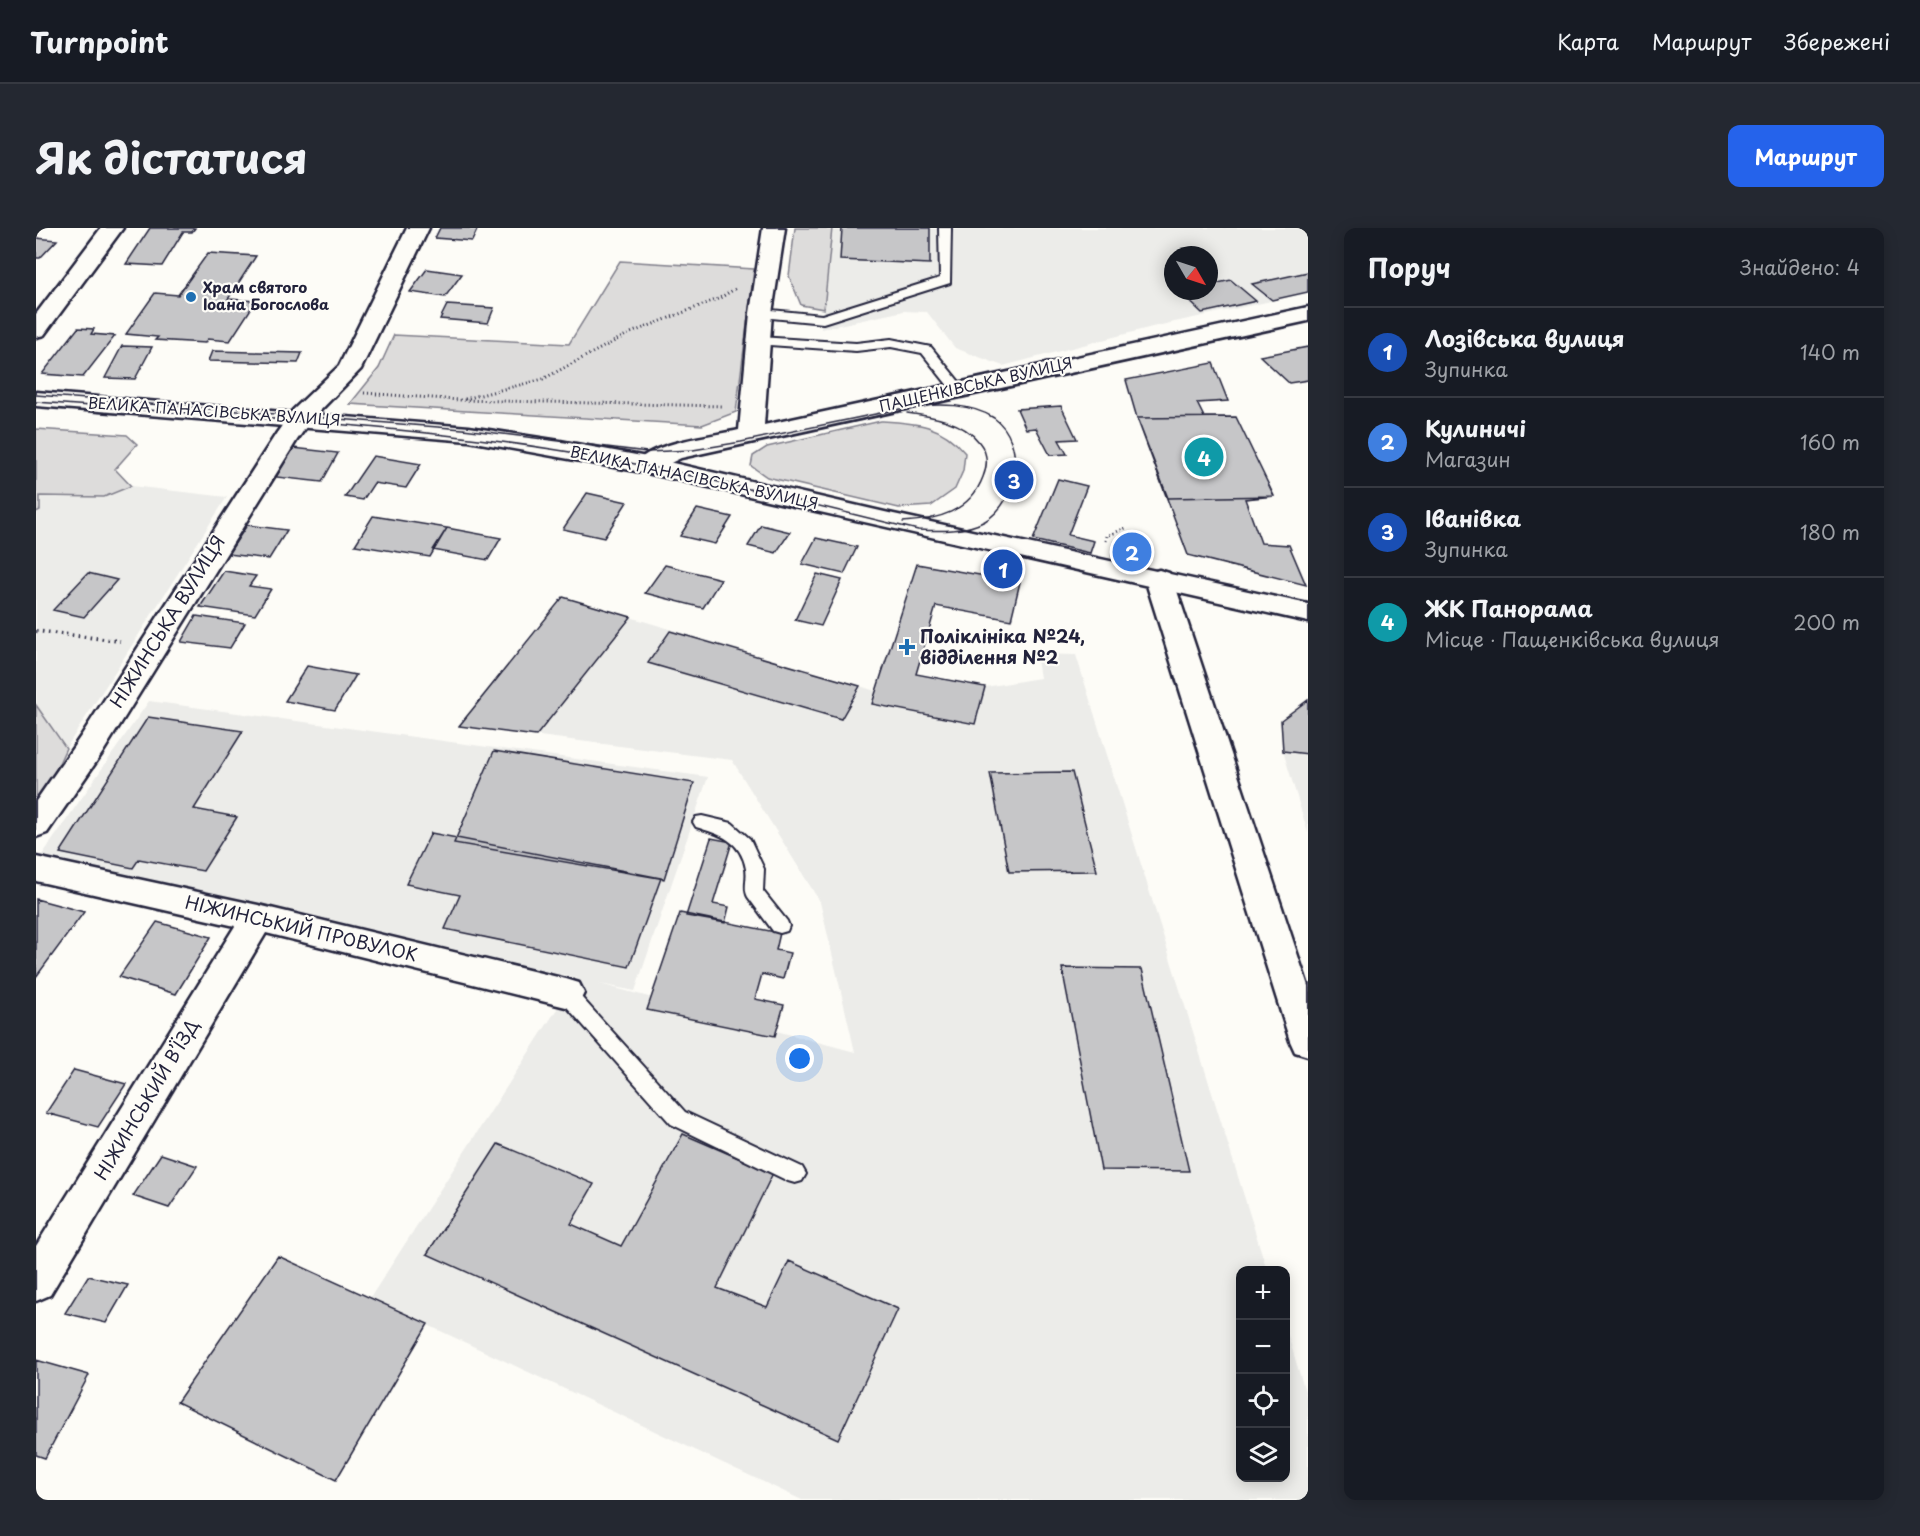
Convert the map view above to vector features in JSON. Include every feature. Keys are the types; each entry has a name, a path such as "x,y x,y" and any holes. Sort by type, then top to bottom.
{"street":[{"path":"36,330 112,228"},
{"name":"НІЖИНСЬКА ВУЛИЦЯ","path":"36,825 92,744 299,418 349,369 418,228"},
{"path":"751,436 761,313 774,228"},
{"name":"ПАЩЕНКІВСЬКА ВУЛИЦЯ","path":"647,465 673,452 1308,314"},
{"name":"ВЕЛИКА ПАНАСІВСЬКА ВУЛИЦЯ","path":"36,399 299,418 469,434 647,465 1308,613"},
{"path":"1159,579 1308,1041"},
{"name":"НІЖИНСЬКИЙ ПРОВУЛОК","path":"36,869 258,918 566,993"},
{"name":"НІЖИНСЬКИЙ В’ЇЗД","path":"36,1282 258,918"}],"lane":[{"path":"761,313 823,319 946,280 945,228"},
{"path":"759,341 856,347 891,343 926,350 958,389"},
{"path":"702,822 726,828 744,844 755,869 754,892 780,926"},
{"path":"566,993 678,1118 795,1174"}],"path":[{"path":"459,400 543,379 628,334 718,299 768,268"},
{"path":"325,392 459,400 753,407"},
{"path":"1105,545 1107,536 1128,527"},
{"path":"36,631 154,645"}],"shaded area":[{"path":"795,228 832,228 824,309 801,305 789,276"},
{"path":"832,228 1308,228 1308,293 1152,327 1003,366 955,348 927,312 904,311 821,329"},
{"path":"620,261 754,269 736,412 702,425 350,404 379,368 394,335 569,344"},
{"path":"881,421 928,427 956,443 965,453 963,471 955,489 931,506 899,508 767,477 751,466 753,456 767,447"},
{"path":"36,429 127,435 137,444 115,469 131,486 104,497 40,496 40,510 36,512"},
{"path":"36,475 227,497 66,748 36,744"},
{"path":"563,597 860,686 975,724 985,687 1040,678 1036,654 1076,655 1266,1266 1236,1266 1236,1482 1290,1482 1290,1342 1308,1401 1308,1500 802,1500 370,1298 577,978 40,858 149,701 708,777 635,991 600,984 855,1052 820,902 732,760 459,726"},
{"path":"36,705 66,748 49,785 36,801"},
{"path":"1283,751 1308,754 1308,833"}],"building":[{"path":"150,228 195,228 192,232 183,232 162,266 126,264"},
{"path":"440,228 478,228 472,241 435,238"},
{"path":"842,228 930,228 930,264 840,260"},
{"path":"36,238 57,240 40,258 36,258"},
{"name":"Храм святого Іоана Богослова","path":"208,253 256,256 228,299 256,301 230,341 207,339 205,343 155,340 158,337 126,334 155,293 178,295"},
{"path":"427,269 462,274 445,297 410,292"},
{"path":"1308,272 1308,292 1272,300 1252,284"},
{"path":"1231,280 1256,301 1202,313 1188,300 1218,300 1218,283"},
{"path":"447,305 494,308 488,323 440,319"},
{"path":"78,328 94,329 91,334 115,336 83,377 42,374"},
{"path":"122,346 152,347 135,379 105,378"},
{"path":"1308,347 1308,380 1289,383 1260,356"},
{"path":"212,351 302,353 298,363 208,361"},
{"path":"1213,363 1228,401 1197,403 1204,417 1236,417 1274,496 1245,499 1261,543 1289,545 1306,585 1188,555 1137,418 1126,380"},
{"path":"1061,406 1077,439 1059,440 1067,454 1050,455 1036,428 1026,429 1017,409"},
{"path":"1236,417 1274,496 1168,498 1137,418"},
{"path":"293,448 338,453 322,482 276,477"},
{"path":"373,456 421,464 406,488 374,483 363,500 345,497"},
{"path":"1058,479 1087,486 1068,535 1094,541 1090,553 1033,540"},
{"path":"587,493 627,502 604,538 563,529"},
{"path":"697,509 732,517 715,544 680,536"},
{"path":"373,516 447,528 430,557 355,545"},
{"path":"247,525 287,530 269,559 228,554"},
{"path":"761,525 790,532 776,553 748,546"},
{"path":"447,528 501,538 488,560 433,550"},
{"path":"816,538 857,547 844,574 802,564"},
{"path":"1115,542 1151,548 1149,562 1112,556"},
{"name":"Поліклініка №24, відділення №2","path":"917,564 1020,582 1011,620 936,606 916,674 985,687 975,724 872,704"},
{"path":"665,565 721,579 703,608 645,593"},
{"path":"224,571 256,576 249,586 271,589 255,615 200,607"},
{"path":"88,573 117,580 84,617 53,610"},
{"path":"817,574 842,580 821,626 795,620"},
{"path":"563,597 631,617 536,736 459,726"},
{"path":"196,616 245,623 230,648 181,642"},
{"path":"670,631 860,686 841,719 648,663"},
{"path":"307,666 356,675 335,710 285,701"},
{"path":"1308,700 1308,754 1283,751 1281,720"},
{"path":"148,717 243,731 194,809 237,817 203,871 139,859 133,868 60,853"},
{"path":"494,751 694,783 664,879 454,843"},
{"path":"1072,772 1097,871 1009,872 990,773"},
{"path":"431,833 661,878 629,967 445,929 460,895 406,884"},
{"path":"711,838 732,842 713,904 729,907 725,923 686,916"},
{"path":"36,899 84,912 36,977"},
{"path":"680,913 780,933 776,950 790,953 783,979 762,974 755,999 784,1005 775,1036 647,1010"},
{"path":"157,922 211,937 176,994 119,977"},
{"path":"1062,968 1142,969 1189,1171 1101,1170"},
{"path":"74,1070 126,1084 98,1127 46,1113"},
{"path":"683,1134 773,1173 717,1288 767,1307 789,1261 898,1309 838,1439 427,1254 498,1144 594,1184 571,1224 621,1246"},
{"path":"161,1154 197,1166 169,1208 133,1196"},
{"path":"278,1256 428,1324 336,1480 177,1402"},
{"path":"88,1276 128,1285 106,1323 65,1313"},
{"path":"36,1360 89,1375 45,1458 36,1455"}],"tram line":[{"path":"36,395 463,429 647,452 693,450 741,442 914,406 955,406 985,413 994,418 1004,429 1011,442 1014,471 1005,500 985,521 961,529 918,530 689,475 551,449 358,426 36,402"},
{"path":"903,522 940,516 961,506 977,489 985,473 986,464 986,455 982,446 964,429 936,418 907,413"}],"place":[{"name":"Храм святого Іоана Богослова","path":"191,297"},
{"name":"ЖК Панорама","path":"1204,457"},
{"name":"Іванівка","path":"1014,480"},
{"name":"Кулиничі","path":"1132,552"},
{"name":"Лозівська вулиця","path":"1003,569"},
{"name":"Поліклініка №24, відділення №2","path":"907,647"}]}
